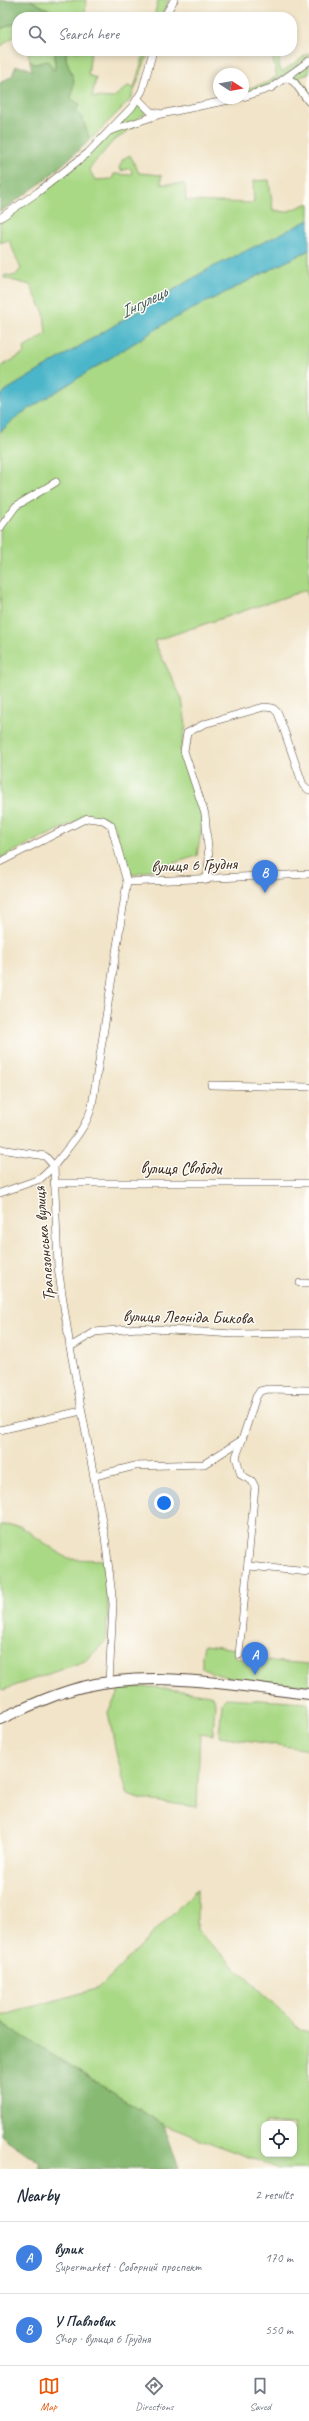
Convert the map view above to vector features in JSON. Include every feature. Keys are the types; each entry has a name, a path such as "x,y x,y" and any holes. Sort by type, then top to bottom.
{"main road":[{"path":"0,1719 56,1695 109,1683 141,1679 180,1681 309,1694"}],"street":[{"path":"167,12 174,0"},
{"path":"1,218 88,153 109,132 138,99 146,82 152,56"},
{"path":"249,95 271,88 309,61"},
{"path":"287,78 294,82 309,102"},
{"path":"138,99 151,112 161,114"},
{"path":"109,132 161,114 213,103"},
{"path":"0,528 16,506 56,482"},
{"path":"207,880 209,859 205,814 184,751 187,733 204,724 264,707 273,708 278,713 303,785 309,790"},
{"name":"Трапезонська вулиця","path":"0,862 88,818 102,820 111,825 127,882 89,1119 54,1166 58,1267 81,1411 95,1476 105,1537 113,1604 109,1683"},
{"name":"вулиця 6 Грудня","path":"127,882 207,880 309,874"},
{"path":"211,1085 309,1087"},
{"path":"0,1149 45,1156 54,1166 40,1179 0,1193"},
{"name":"вулиця Свободи","path":"54,1183 309,1183"},
{"path":"300,1283 309,1284"},
{"name":"вулиця Леоніда Бикова","path":"70,1347 94,1332 131,1329 234,1334 309,1333"},
{"path":"239,1655 255,1486 252,1481 241,1475 236,1457 256,1397 260,1391 268,1389 309,1390"},
{"path":"0,1430 81,1411"},
{"path":"95,1476 135,1466 204,1464 242,1440"},
{"path":"248,1566 309,1572"}],"green space":[{"path":"0,0 30,0 50,11 12,12 12,25 0,29"},
{"path":"30,0 86,0 85,12 51,12 50,10"},
{"path":"158,0 169,0 163,12 155,12"},
{"path":"12,24 12,38 0,47 0,29"},
{"path":"309,53 309,57 269,85 249,92 249,88 268,82 277,76 272,56 279,56 279,67 282,72"},
{"path":"29,56 55,56 55,69 53,70 48,61 35,64 30,61"},
{"path":"55,56 66,56 74,80 71,99 80,104 76,111 82,118 90,140 45,180 0,212 0,83 12,76 16,66 25,67 32,71 30,61 35,64 48,61 53,70 55,69"},
{"path":"66,56 90,56 88,75 96,78 92,97 113,98 128,86 134,88 144,56 147,56 131,99 90,140 82,118 76,111 71,99 74,80"},
{"path":"309,64 309,74 299,77 309,92 309,98 295,77 295,74"},
{"path":"137,103 146,113 136,119 134,128 130,128 126,133 113,141 89,169 95,180 112,179 114,174 131,175 132,171 130,168 121,171 119,168 123,159 130,155 139,173 161,175 161,184 185,184 186,201 254,203 253,181 269,180 273,210 286,212 309,203 309,220 205,271 5,391 0,398 0,367 25,353 24,348 46,334 44,313 30,285 4,278 5,275 15,276 21,269 9,240 0,243 0,221 44,190"},
{"path":"309,250 309,599 306,590 154,641 182,699 186,726 180,752 203,819 197,856 134,875 127,871 114,825 105,817 88,816 0,858 0,432 19,415 171,320"},
{"path":"0,1525 20,1526 68,1559 103,1560 108,1606 106,1641 85,1661 3,1690 0,1688"},
{"path":"204,1645 236,1649 235,1658 309,1664 309,1686 238,1679 211,1672 202,1668"},
{"path":"155,1687 211,1695 215,1702 213,1735 200,1733 197,1807 139,1799 128,1795 117,1757 108,1712 120,1689"},
{"path":"226,1698 309,1703 309,1750 219,1736 222,1703"},
{"path":"197,1889 197,1931 301,2030 309,2032 309,2169 279,2169 164,2125 0,2022 0,2016 99,1988"},
{"path":"0,2022 164,2125 179,2169 40,2169 39,2162 0,2135"}],"water":[{"path":"309,220 309,250 171,320 19,415 0,432 0,398 5,391 205,271"}],"place":[{"name":"У Павлових","path":"265,893"},
{"name":"вулик","path":"255,1675"}],"water label":[{"name":"Інгулець","path":"143,302"}]}
